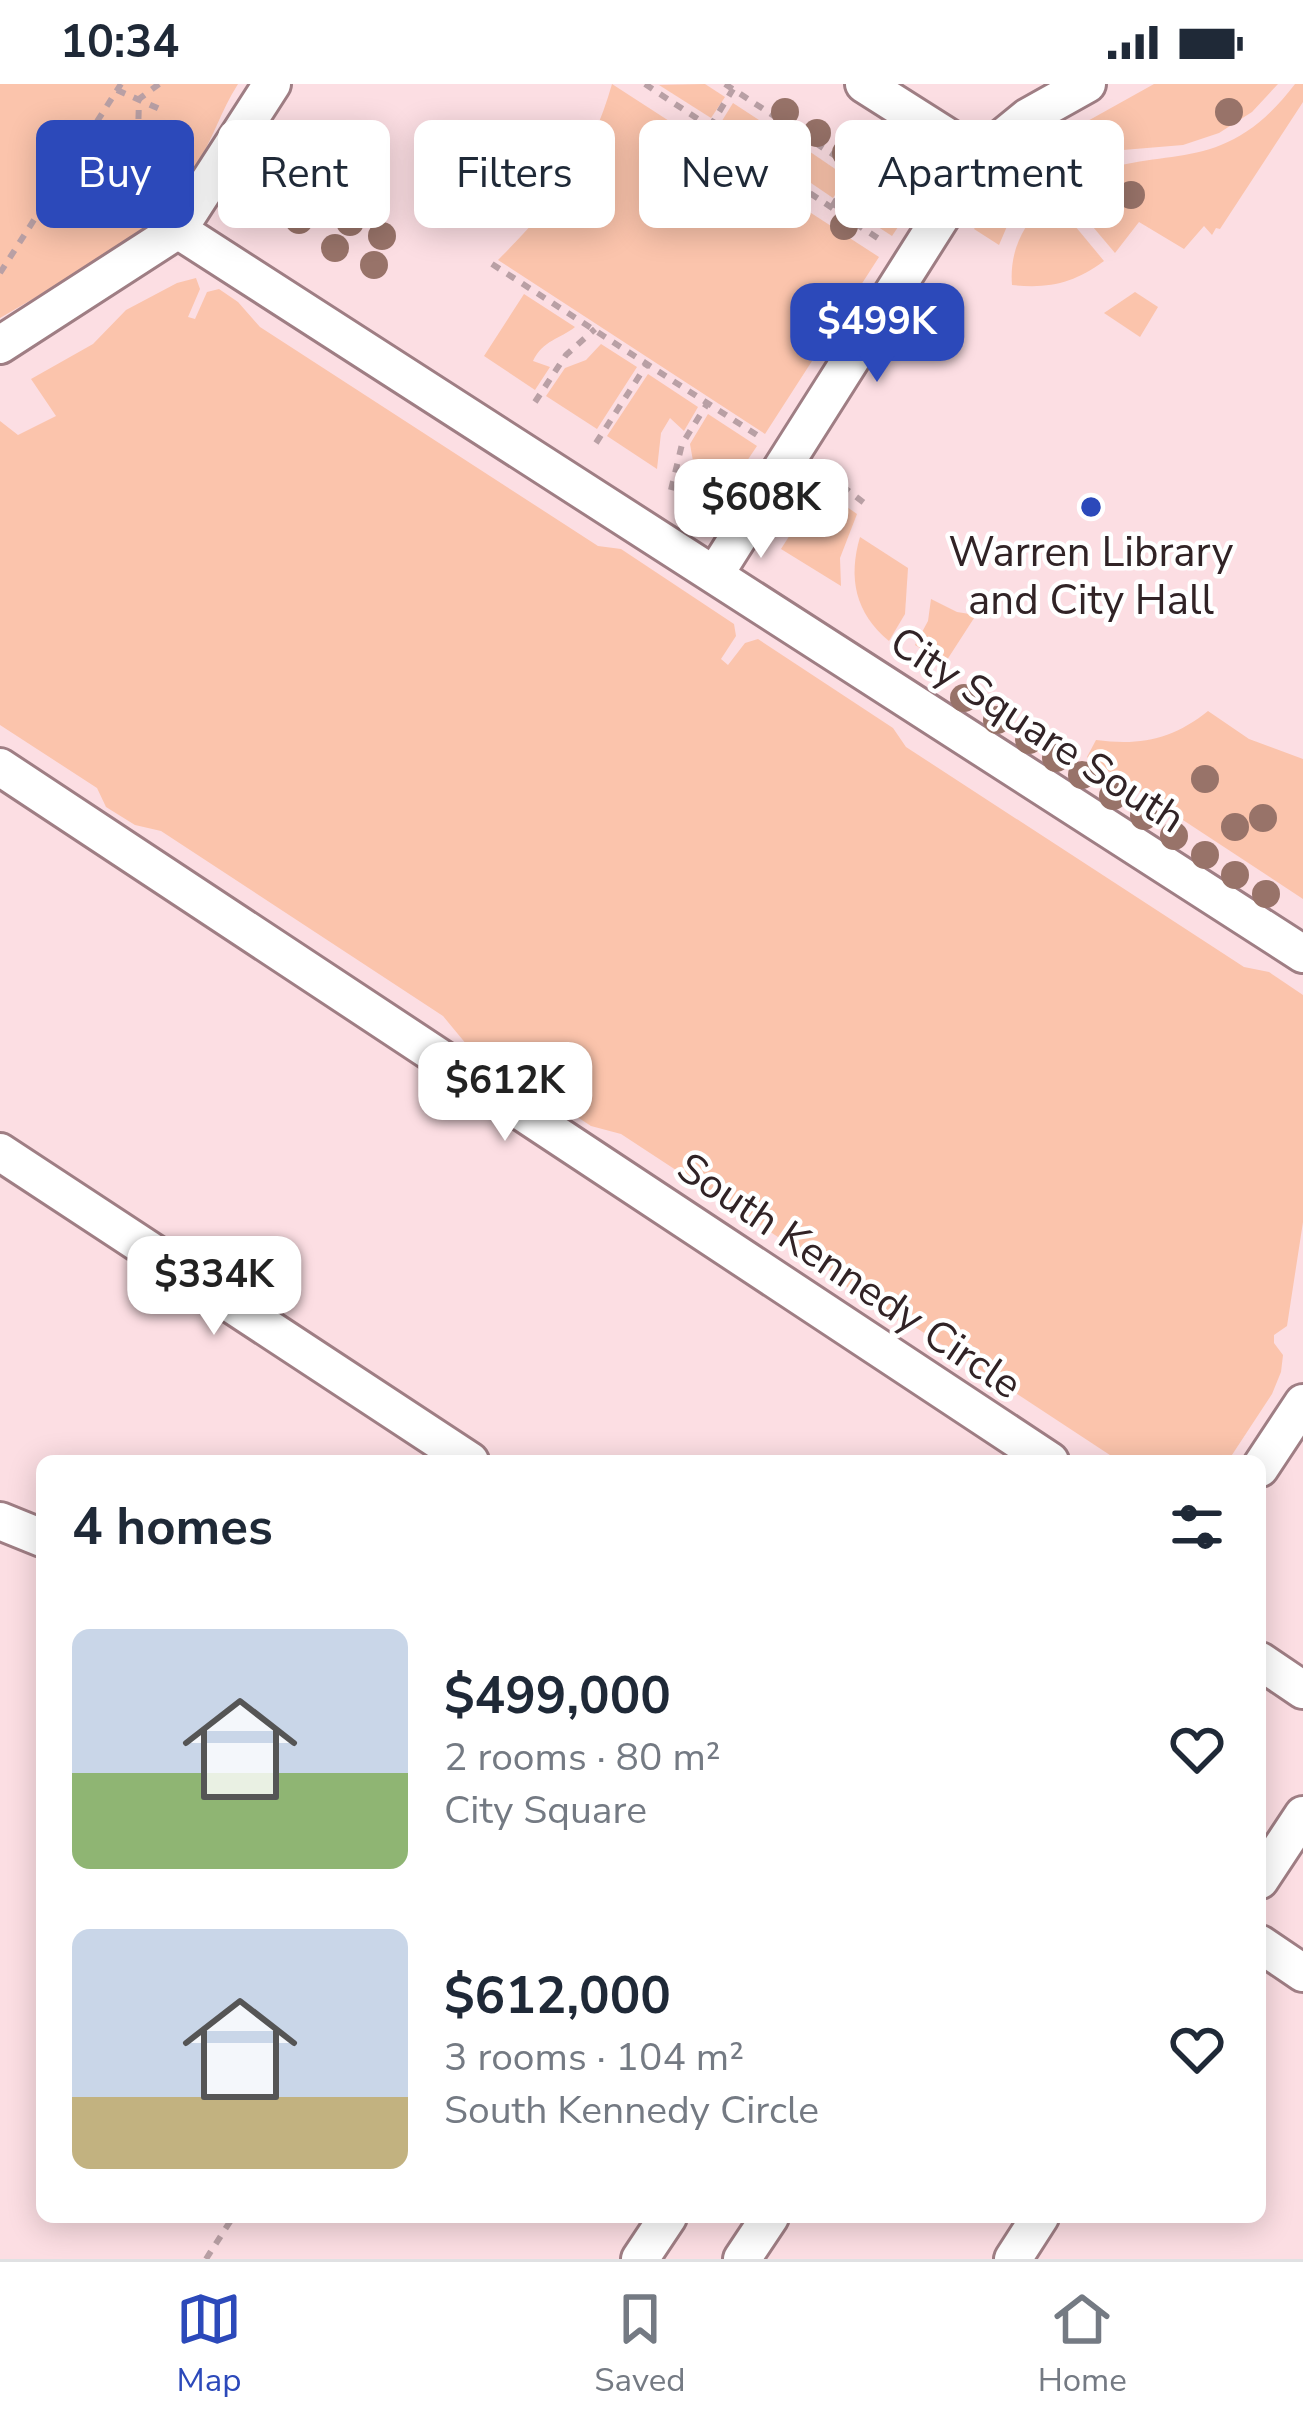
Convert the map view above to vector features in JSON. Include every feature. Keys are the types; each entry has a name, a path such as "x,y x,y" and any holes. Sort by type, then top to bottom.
{"street":[{"path":"0,345 178,230 272,84"},
{"path":"864,84 921,120"},
{"path":"1024,120 1087,84"},
{"path":"715,574 934,228"},
{"name":"City Square South","path":"178,230 1303,955"},
{"name":"South Kennedy Circle","path":"0,767 1041,1455"},
{"path":"0,1152 461,1455"},
{"path":"1266,1459 1303,1403"},
{"path":"0,1521 36,1536"},
{"path":"1266,1665 1303,1690"},
{"path":"1266,1871 1303,1815"},
{"path":"1266,1948 1303,1972"},
{"path":"640,2259 664,2223"},
{"path":"742,2259 766,2223"},
{"path":"1012,2259 1036,2223"}],"path":[{"path":"138,120 139,100 159,84"},
{"path":"648,85 700,120"},
{"path":"0,273 119,87 164,111"},
{"path":"713,120 729,87 780,120"},
{"path":"811,193 892,247"},
{"path":"832,207 835,202"},
{"path":"492,263 768,442"},
{"path":"535,402 566,355 595,329"},
{"path":"596,443 647,364"},
{"path":"671,490 682,444 707,404"},
{"path":"842,487 868,506"},
{"path":"206,2259 229,2223"}],"shaded area":[{"path":"0,84 238,84 195,167 194,120 36,120 36,228 146,228 84,278 62,282 0,318"},
{"path":"612,84 668,120 639,120 639,228 811,228 811,213 879,257 765,434 498,260 528,228 615,228 615,120 600,120"},
{"path":"705,84 725,97 711,118 659,85"},
{"path":"1154,84 1278,84 1252,112 1219,133 1183,145 1124,150 1124,120 1089,120"},
{"path":"1295,84 1303,84 1303,102 1212,235 1204,226 1184,249 1139,222 1115,253 1094,228 1124,228 1124,165 1210,149 1238,137 1266,116"},
{"path":"733,103 759,120 722,120"},
{"path":"811,153 835,169 833,198 811,183"},
{"path":"975,228 1006,228 999,245"},
{"path":"1026,228 1077,228 1104,261 1061,283 1012,285 1013,259"},
{"path":"196,278 200,289 188,317 195,319 207,292 219,289 260,327 598,546 621,549 734,624 736,636 721,659 728,665 745,643 758,639 893,728 906,747 1244,967 1269,972 1303,995 1303,1222 1287,1326 1274,1335 1283,1355 1281,1372 1232,1455 1110,1455 912,1325 871,1308 839,1277 621,1134 591,1126 467,1045 443,1016 161,831 135,825 106,807 97,788 0,725 0,421 18,435 56,416 31,379 93,344 126,310"},
{"path":"1135,292 1158,307 1140,337 1104,313"},
{"path":"524,294 575,327 537,354 533,361 550,367 535,390 484,356"},
{"path":"601,344 637,367 597,429 546,396 565,368 586,360"},
{"path":"648,374 698,407 684,431 670,418 661,433 657,469 607,436"},
{"path":"708,414 757,446 716,507 684,486 693,461 690,444"},
{"path":"820,488 857,514 840,558 841,586 781,549"},
{"path":"860,537 908,568 905,614 889,641 868,619 857,594"},
{"path":"931,599 976,615 945,663 915,645 928,621"},
{"path":"1208,711 1249,739 1303,759 1303,899 1087,757 1096,740 1156,738"}],"place":[{"name":"Warren Library and City Hall","path":"1091,507"}]}
